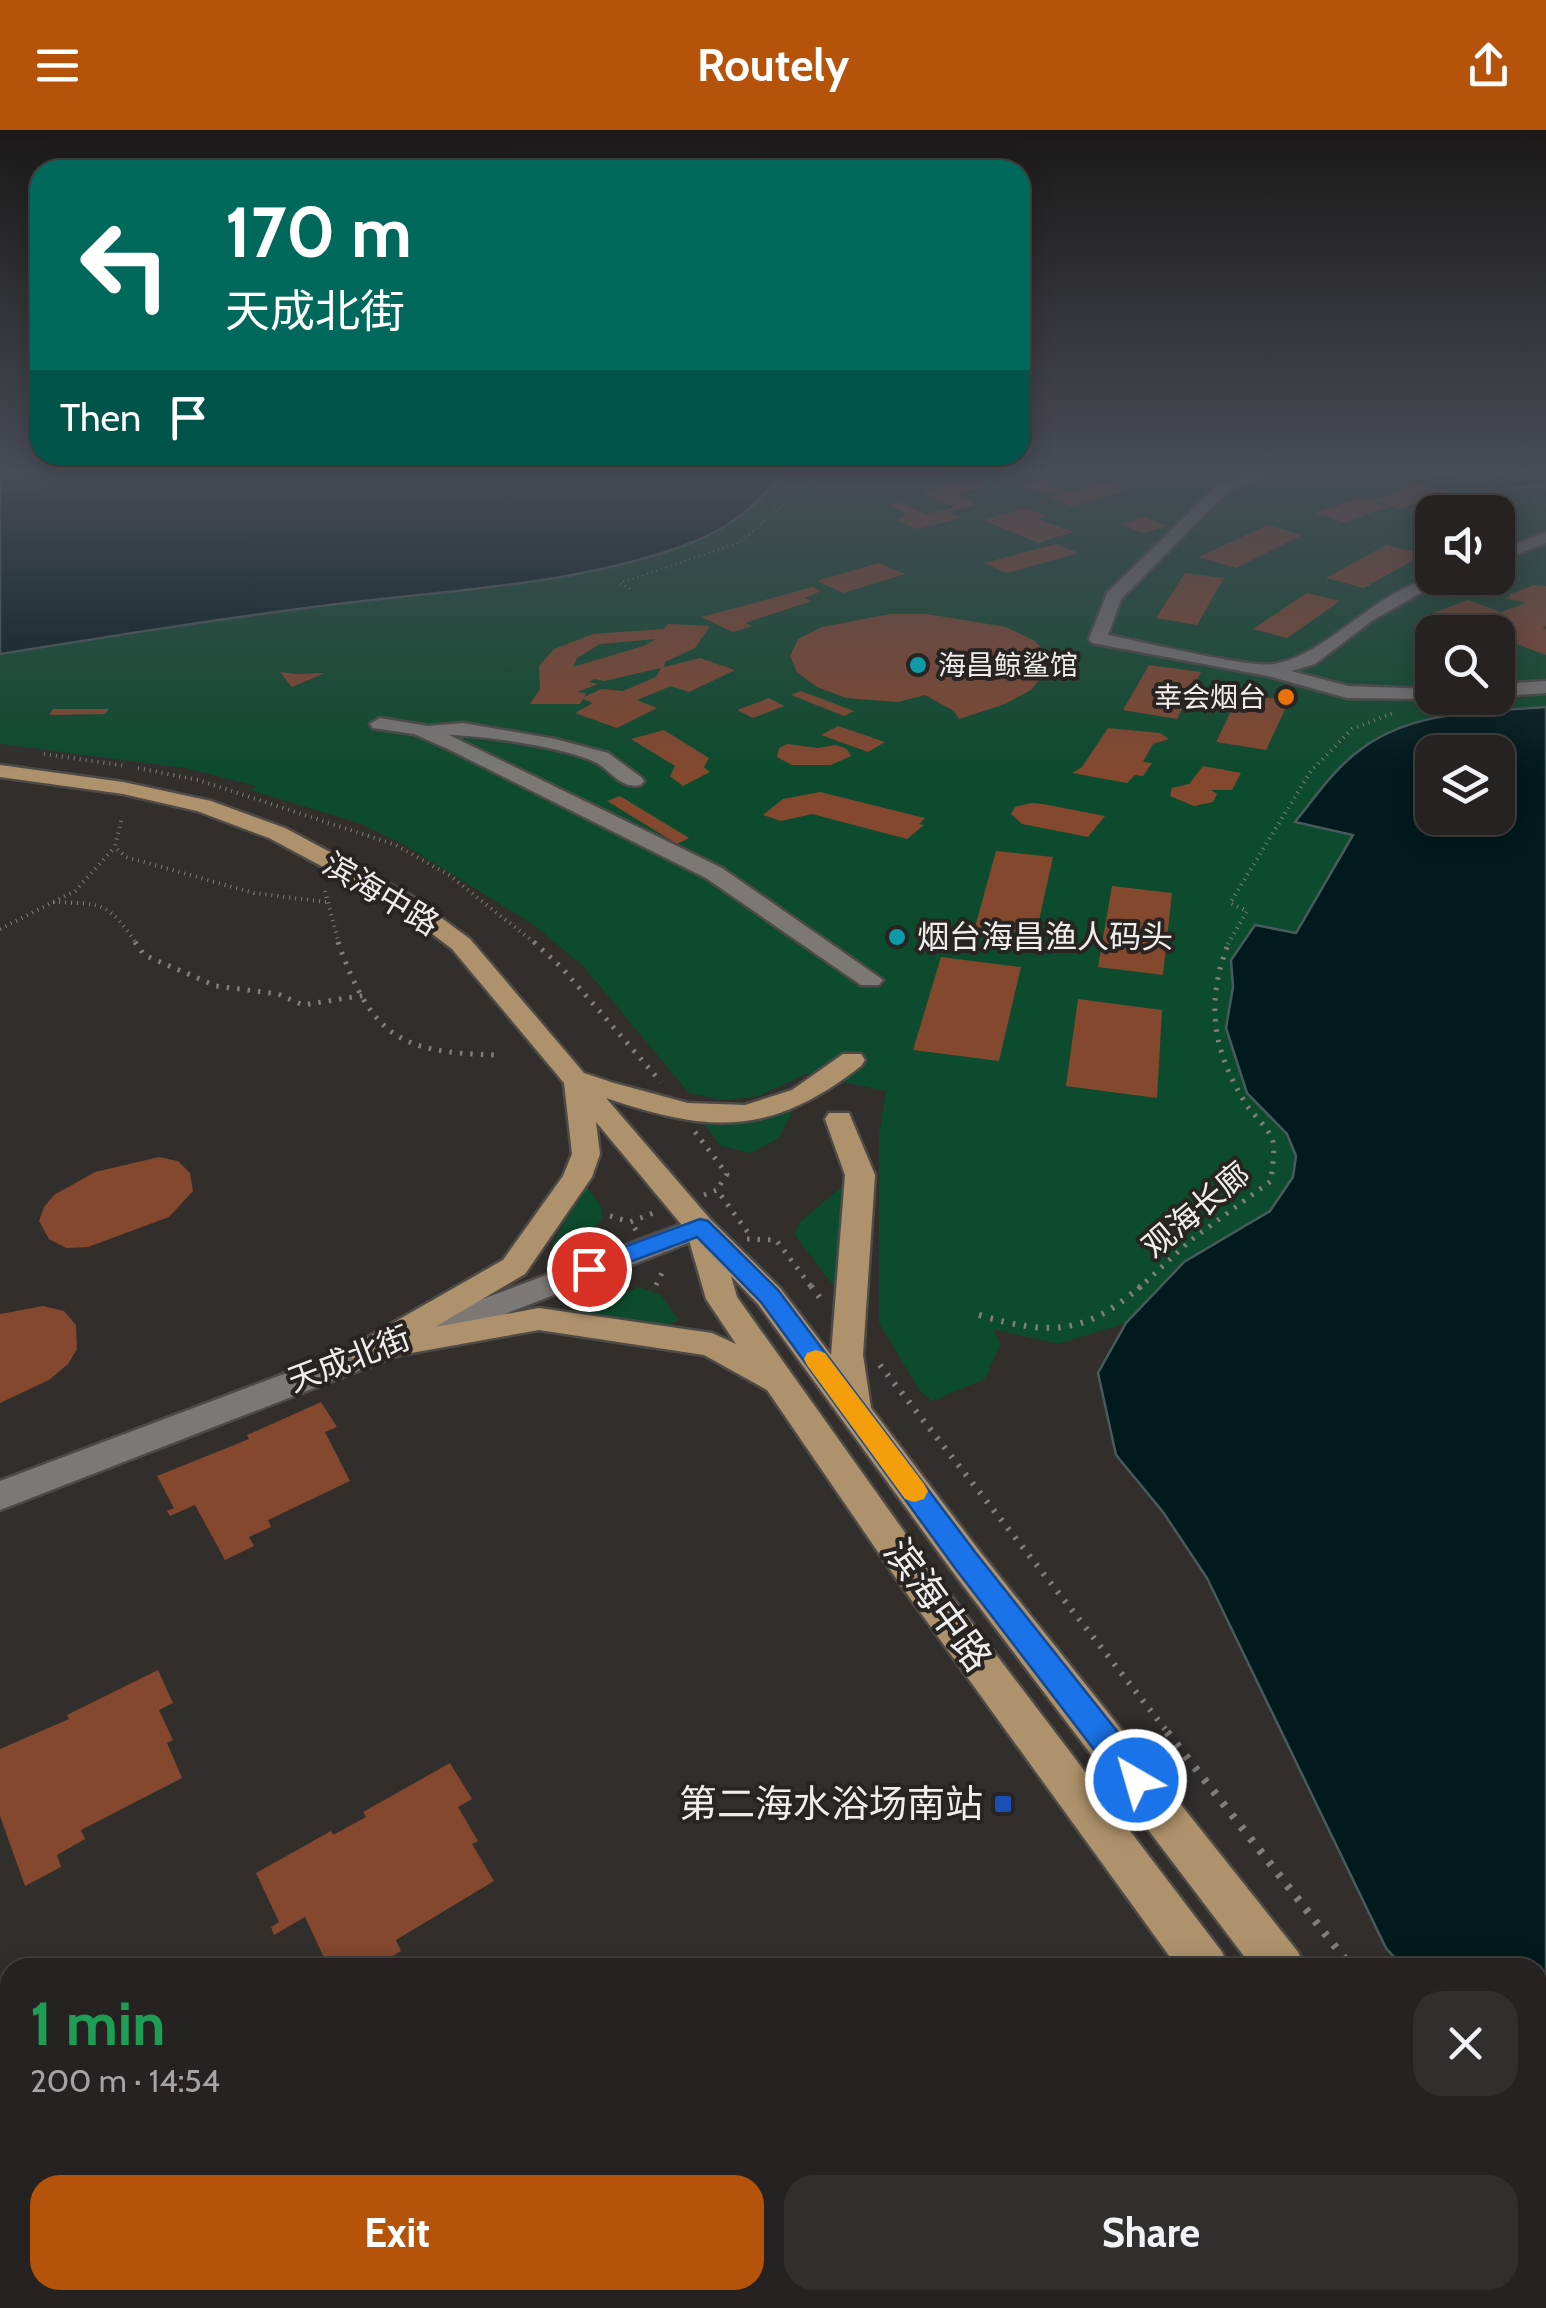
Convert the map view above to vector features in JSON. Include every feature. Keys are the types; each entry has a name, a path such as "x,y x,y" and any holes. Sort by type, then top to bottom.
{"main road":[{"name":"滨海中路","path":"0,771 123,788 203,806 293,842 404,901 461,944 700,1227 769,1296 965,1560 1274,1958"},
{"path":"366,1352 514,1267 577,1177 586,1154 577,1079 680,1112 737,1115 796,1099 852,1060"},
{"path":"839,1119 860,1175 847,1355 854,1410"},
{"name":"滨海中路","path":"700,1227 722,1299 915,1576 1199,1958"},
{"path":"366,1352 539,1320 712,1345 742,1359 786,1390"}],"street":[{"path":"1138,572 1113,596 1098,639 1270,672 1347,692 1415,694"},
{"path":"1270,672 1308,660 1367,616 1415,591"},
{"path":"1515,689 1546,686"},
{"path":"380,724 463,729 555,745 601,758 634,781"},
{"path":"418,729 714,873 870,980"},
{"name":"天成北街","path":"0,1496 366,1352 700,1227"}],"path":[{"path":"630,590 620,583 654,572"},
{"name":"观海长廊","path":"979,1315 1036,1330 1083,1326 1112,1312 1192,1238 1236,1211 1271,1181 1274,1140 1239,1098 1218,1053 1212,1016 1223,948 1246,911 1230,903 1311,771 1352,729 1396,712"},
{"path":"1,927 86,882 115,847 121,821"},
{"path":"115,847 126,856 254,892 326,902"},
{"path":"324,891 337,945 380,1020 404,1042 432,1052 498,1055"},
{"path":"53,902 101,904 118,918 144,955 216,986 278,994 303,1005 366,995"},
{"path":"610,1216 630,1222"},
{"path":"752,1238 776,1240 826,1306"},
{"path":"656,1285 664,1269"},
{"path":"873,1351 882,1370 1344,1958"}],"green space":[{"name":"烟台海昌渔人码头","path":"587,572 1415,572 1415,595 1515,595 1515,572 1546,572 1546,707 1515,710 1515,615 1415,615 1415,715 1459,715 1405,725 1296,823 1354,834 1296,933 1255,925 1231,960 1233,987 1226,1028 1247,1093 1287,1134 1296,1156 1293,1178 1270,1211 1184,1262 1126,1323 1058,1344 994,1329 1000,1345 985,1379 932,1401 920,1391 879,1323 879,1134 886,1091 806,1074 759,1096 723,1100 689,1093 583,966 534,925 403,844 359,823 250,790 256,786 185,768 0,744 0,654 266,613 525,583"},
{"path":"795,1105 779,1138 751,1153 721,1146 703,1123 752,1120"},
{"path":"845,1184 836,1289 795,1235 799,1223"},
{"path":"586,1186 601,1206 603,1218 591,1231 550,1248"},
{"path":"639,1287 660,1294 679,1320 668,1324 577,1312"}],"water":[{"path":"0,572 587,572 525,583 266,613 0,654"},
{"path":"1546,707 1546,1958 1395,1958 1386,1948 1207,1578 1163,1512 1116,1455 1098,1373 1126,1323 1184,1262 1270,1211 1293,1177 1296,1156 1287,1134 1247,1093 1226,1028 1233,987 1231,960 1255,925 1296,933 1353,835 1295,822 1327,782 1364,747 1428,719 1515,715 1515,709"}],"building":[{"path":"849,572 905,574 843,593 817,581"},
{"path":"1338,572 1393,572 1364,588 1326,578"},
{"path":"1185,573 1224,578 1197,625 1156,618"},
{"path":"1534,585 1546,586 1546,626 1542,628 1546,629 1546,655 1515,643 1515,615 1433,613 1468,600 1501,612 1527,603 1505,598"},
{"path":"813,587 821,591 805,598 812,601 745,623 752,626 733,632 701,617"},
{"path":"1307,593 1340,601 1287,638 1253,629"},
{"name":"海昌鲸鲨馆","path":"890,614 927,614 1006,627 1035,641 1059,666 1042,664 1044,674 1031,690 1005,704 959,719 954,711 925,695 898,702 846,698 817,687 797,672 790,656 798,639 822,627"},
{"path":"668,624 710,626 695,648 665,662 664,667 700,658 735,670 689,692 671,686 637,700 657,708 617,728 575,713 593,703 583,699 580,704 530,704 540,689 539,666 554,649 593,634 664,629","holes":["656,639 643,646 573,667 577,658 600,644","661,668 656,677 623,691 602,689 584,697 586,693 577,692 598,684 589,682 594,679 604,681"]},
{"path":"1149,665 1201,672 1177,719 1123,710"},
{"path":"280,672 296,674 325,673 292,687"},
{"path":"801,691 854,711 844,716 791,695"},
{"path":"1240,693 1289,701 1266,750 1216,742"},
{"path":"769,698 784,706 753,718 737,710"},
{"path":"53,709 109,709 105,714 49,715"},
{"path":"838,726 885,742 868,752 821,735"},
{"path":"1108,728 1160,733 1169,739 1153,744 1143,762 1152,763 1143,776 1135,775 1127,783 1072,773 1082,767"},
{"path":"664,730 709,758 704,767 710,772 683,786 670,776 675,766 631,739"},
{"path":"787,744 818,748 836,745 847,749 851,756 831,765 792,765 777,757 779,748"},
{"path":"1203,766 1241,773 1232,790 1211,790 1217,794 1213,802 1194,806 1170,796 1172,788 1189,784"},
{"path":"820,792 925,818 919,824 924,825 907,839 812,814 781,821 763,815 783,799"},
{"path":"620,796 689,838 677,844 607,801"},
{"path":"1031,803 1105,816 1088,837 1022,824 1011,814 1015,807"},
{"path":"996,851 1053,857 1036,934 975,927"},
{"path":"1112,886 1172,893 1163,975 1098,967"},
{"path":"941,957 1021,967 999,1061 913,1050"},
{"path":"1078,999 1162,1010 1157,1098 1066,1086"},
{"path":"159,1157 178,1161 190,1173 193,1191 169,1217 88,1247 66,1248 49,1239 39,1221 54,1195 95,1172"},
{"path":"43,1306 64,1311 76,1325 77,1349 68,1364 49,1380 0,1403 0,1314"},
{"path":"321,1402 337,1427 325,1432 350,1481 268,1520 271,1527 249,1537 254,1546 225,1560 195,1505 170,1516 167,1511 174,1508 157,1476 249,1439 247,1435"},
{"path":"158,1670 173,1703 159,1710 173,1740 167,1743 182,1778 81,1830 85,1839 57,1855 61,1867 25,1886 0,1816 0,1749 69,1719 67,1715"},
{"path":"450,1763 472,1799 458,1807 478,1841 472,1844 494,1881 396,1940 401,1951 389,1958 324,1958 305,1917 274,1935 271,1927 279,1922 256,1873 331,1831 333,1835 366,1817 363,1812"}],"slow traffic":[{"path":"816,1359 914,1491"}],"place":[{"name":"海昌鲸鲨馆","path":"918,665"},
{"name":"幸会烟台","path":"1286,697"},
{"name":"烟台海昌渔人码头","path":"897,937"},
{"name":"第二海水浴场南站","path":"1003,1804"}],"route":[{"path":"589,1269 700,1227 769,1296 965,1560 1136,1780"}]}
